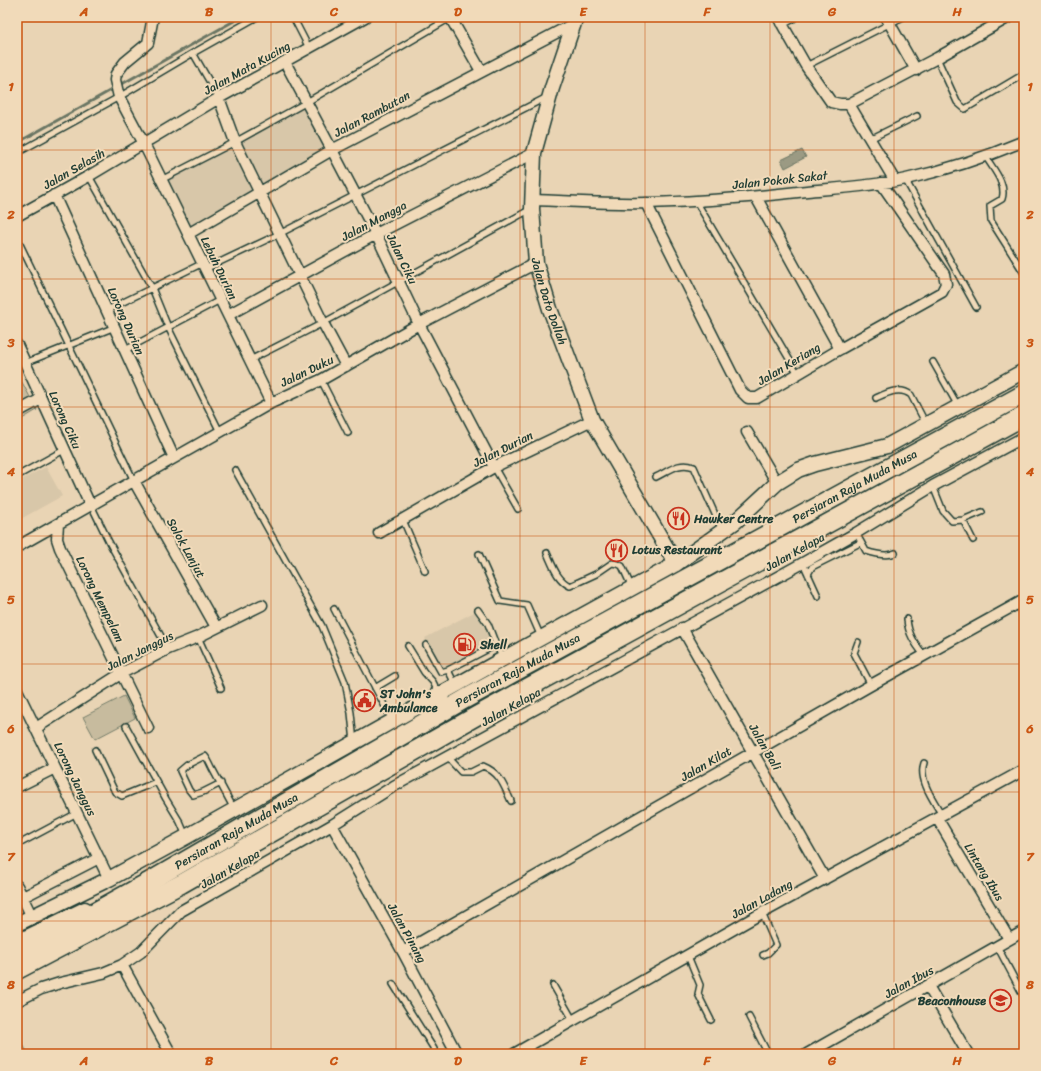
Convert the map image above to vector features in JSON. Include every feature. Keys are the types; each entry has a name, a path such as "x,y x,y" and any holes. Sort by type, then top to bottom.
{"highway":[{"name":"Persiaran Raja Muda Musa","path":"17,955 152,880 440,713 1024,394"},
{"name":"Persiaran Raja Muda Musa","path":"17,970 182,884 485,711 1024,416"},
{"path":"439,695 440,713"},
{"path":"17,982 148,911 182,884"}],"street":[{"path":"117,89 116,74 125,62 148,43 153,17"},
{"name":"Jalan Mata Kucing","path":"144,144 219,98 364,17"},
{"path":"792,17 779,20 806,66 831,102 840,104 849,104 916,70 994,21 1009,17"},
{"path":"451,19 482,71"},
{"name":"Jalan Rambutan","path":"188,234 332,150 574,21"},
{"name":"Jalan Dato Dollah","path":"574,21 550,95 534,153 532,205 536,263 550,309 592,420 676,564"},
{"path":"888,21 916,70"},
{"name":"Jalan Ciku","path":"285,62 376,234 419,324 494,467"},
{"name":"Lebuh Durian","path":"117,89 271,403"},
{"path":"219,98 235,142 322,323 346,366"},
{"path":"849,104 870,139 900,180"},
{"name":"Jalan Pokok Sakat","path":"532,205 696,201 756,197 881,183 953,167 986,157 1024,141"},
{"name":"Jalan Selasih","path":"17,216 144,144"},
{"name":"Jalan Mangga","path":"228,315 376,234 534,153"},
{"path":"840,349 942,292 946,284 944,274 881,183"},
{"name":"Lorong Durian","path":"54,195 174,458"},
{"name":"Jalan Keriang","path":"646,203 740,390 748,398 757,398 840,349 756,197"},
{"name":"Jalan Duku","path":"17,547 271,403 322,380 419,324 536,263"},
{"name":"Lorong Ciku","path":"17,345 90,505"},
{"path":"17,924 109,879 186,837 455,685 676,564 735,522 777,483 798,470 815,464 887,446 1024,371"},
{"path":"17,412 41,399"},
{"name":"Jalan Durian","path":"379,533 494,467 592,420"},
{"path":"747,432 777,483"},
{"name":"Jalan Kelapa","path":"17,1001 41,989 102,973 122,965 142,952 181,912 332,826 394,786 803,563 933,486 1024,437"},
{"name":"Solok Lanjut","path":"134,481 216,627"},
{"name":"Lorong Mempelam","path":"58,524 57,539 60,548 148,728"},
{"name":"Jalan Kilat","path":"403,952 871,685 1024,600"},
{"name":"Jalan Janggus","path":"36,728 122,673 168,649 198,637 262,605"},
{"name":"Jalan Bali","path":"682,628 825,879"},
{"name":"Lorong Janggus","path":"17,690 109,879"},
{"path":"17,787 55,768"},
{"name":"Jalan Ladang","path":"514,1054 762,913 1024,770"},
{"name":"Lintang Ibus","path":"940,817 1009,940"},
{"name":"Jalan Pinang","path":"332,826 403,952 457,1054"},
{"path":"22,897 99,858"},
{"path":"17,942 78,912 152,880"},
{"path":"17,886 32,917"},
{"name":"Jalan Ibus","path":"807,1054 1024,931"},
{"path":"122,965 171,1054"},
{"path":"928,986 968,1054"}],"lane":[{"path":"17,153 117,89 194,53 257,17"},
{"path":"293,17 309,48"},
{"path":"162,180 307,102 451,19 465,17"},
{"path":"806,66 888,21 903,17"},
{"path":"194,53 219,98"},
{"path":"937,58 957,102 965,109 1024,74"},
{"path":"107,310 152,288 279,234 550,95"},
{"path":"870,139 917,116"},
{"path":"986,157 1002,185 1004,194 1002,199 990,206 991,221 1024,273"},
{"path":"89,176 152,288 168,328 220,432"},
{"path":"900,180 976,307"},
{"path":"696,201 798,374"},
{"path":"250,360 322,323 532,205"},
{"path":"17,238 134,481"},
{"path":"125,350 220,300"},
{"path":"25,363 114,327"},
{"path":"933,362 958,406"},
{"path":"322,380 348,433"},
{"path":"876,398 889,392 907,392 911,395 927,425"},
{"path":"17,476 64,450"},
{"path":"656,477 679,465 686,464 694,467 723,530"},
{"path":"494,467 518,509"},
{"path":"235,470 322,626 345,682 351,713 354,743"},
{"path":"933,486 943,511 952,521 963,520 982,512"},
{"name":"Lorong Ciku","path":"90,505 168,649"},
{"path":"402,520 425,571"},
{"path":"963,520 973,540"},
{"path":"856,533 860,543 866,551 887,555 895,553"},
{"path":"808,574 812,567 860,543"},
{"path":"547,553 555,572 564,583 570,586 596,574 612,563 622,566 632,589"},
{"path":"479,554 500,601 527,606 542,638"},
{"path":"803,563 818,596"},
{"path":"334,609 374,688 393,721"},
{"path":"478,610 488,624 503,659"},
{"path":"907,619 909,631 913,641 924,655"},
{"path":"198,637 221,688"},
{"path":"858,642 854,653 871,685"},
{"path":"426,645 441,672 448,670 496,645"},
{"path":"408,646 424,672 433,682 439,695"},
{"path":"448,670 455,685"},
{"path":"374,688 395,676"},
{"path":"126,726 156,782 180,822 186,837"},
{"path":"95,750 115,792 122,796 156,782"},
{"path":"221,783 193,795 180,771 186,766 205,756 208,758 221,783 234,810"},
{"path":"447,757 461,772 471,772 482,766 492,770 502,782 510,801"},
{"path":"924,763 922,769 924,778 940,817"},
{"path":"17,845 77,813"},
{"path":"762,913 776,945 768,953 763,955"},
{"path":"997,946 1023,995"},
{"path":"688,956 700,985 698,994 711,1020"},
{"path":"393,984 436,1054"},
{"path":"553,985 573,1020"},
{"path":"749,1017 768,1054"}],"shaded area":[{"path":"307,102 332,150 188,234 163,183"},
{"path":"802,150 806,157 785,168 781,160"},
{"path":"17,373 37,410 17,422"},
{"path":"46,467 62,496 17,521 17,482"},
{"path":"476,611 493,644 442,670 425,638"},
{"path":"124,696 135,718 95,739 83,717"},
{"path":"17,1033 28,1054 17,1054"}],"waterway":[{"path":"17,143 241,17"}],"place":[{"name":"Hawker Centre","path":"679,519"},
{"name":"Lotus Restaurant","path":"617,550"},
{"name":"Shell","path":"464,645"},
{"name":"ST John's Ambulance","path":"365,701"},
{"name":"Beaconhouse","path":"1001,1001"}]}
